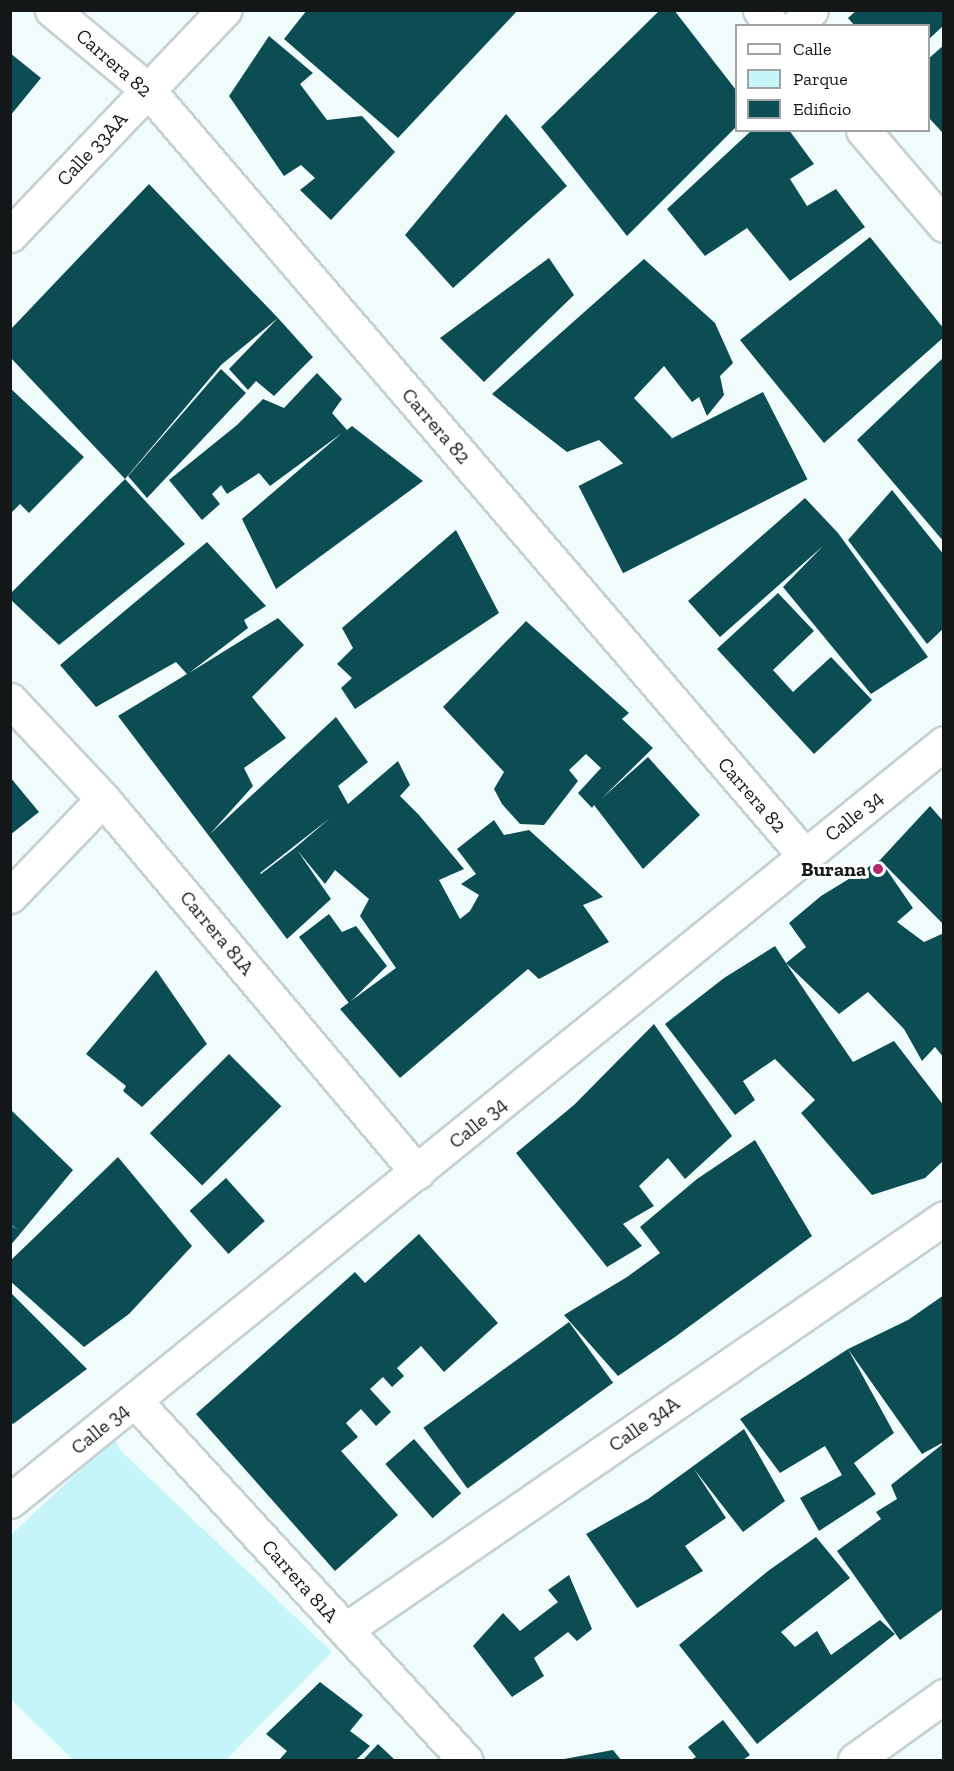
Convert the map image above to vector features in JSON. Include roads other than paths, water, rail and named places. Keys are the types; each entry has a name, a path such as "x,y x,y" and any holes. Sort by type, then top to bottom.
{"street":[{"name":"Carrera 82","path":"52,10 148,90 805,856"},
{"name":"Calle 33AA","path":"10,235 224,10"},
{"path":"760,10 771,24"},
{"path":"799,24 812,10"},
{"path":"865,132 944,225"},
{"name":"Carrera 81A","path":"10,700 103,799 417,1172"},
{"name":"Calle 34","path":"10,1501 944,743"},
{"path":"10,896 103,799"},
{"name":"Calle 34A","path":"345,1630 944,1218"},
{"name":"Carrera 81A","path":"135,1401 465,1761"},
{"path":"855,1761 944,1696"}],"place":[{"name":"Burana","path":"878,869"}]}
